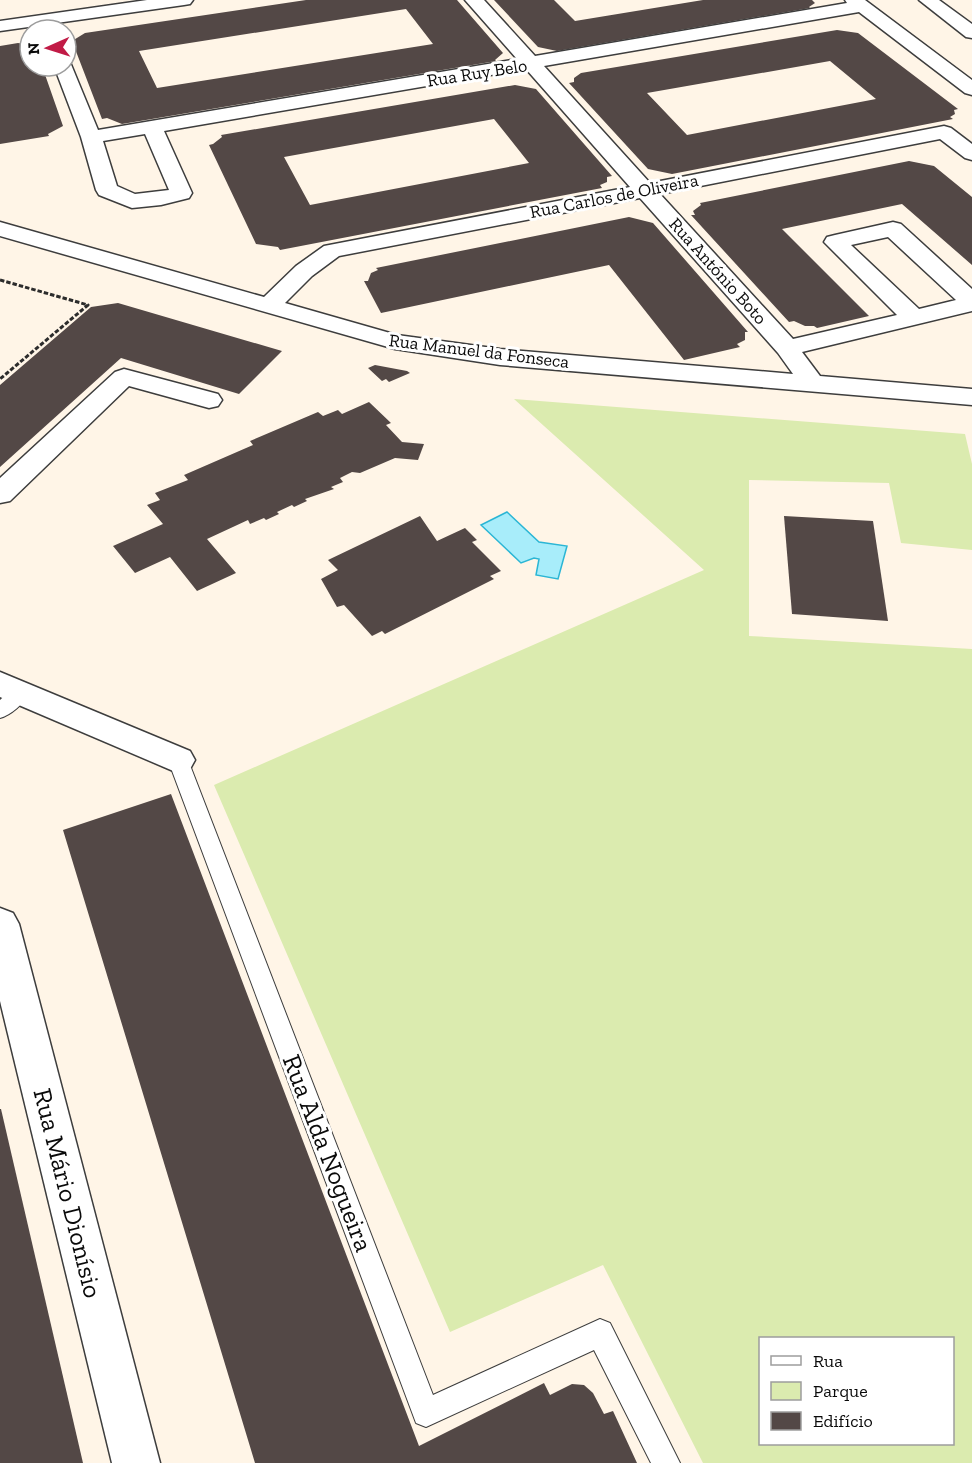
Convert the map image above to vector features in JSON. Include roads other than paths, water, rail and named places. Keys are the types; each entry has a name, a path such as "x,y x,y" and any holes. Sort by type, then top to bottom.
{"street":[{"path":"78,19 184,0"},
{"name":"Rua António Boto","path":"474,0 787,348 813,384"},
{"path":"928,0 972,33"},
{"path":"858,3 972,88"},
{"name":"Rua Ruy Belo","path":"91,137 530,64 858,3"},
{"path":"0,26 18,26"},
{"path":"68,78 91,137 107,190 132,201 181,193 152,127"},
{"name":"Rua Carlos de Oliveira","path":"268,307 304,270 332,251 944,132 972,154"},
{"name":"Rua Manuel da Fonseca","path":"0,229 395,342 489,356 972,398"},
{"path":"914,318 835,242 893,229 972,303"},
{"path":"787,348 972,303"},
{"path":"0,494 124,377 209,400"},
{"name":"Rua Alda Nogueira","path":"7,696 178,760"},
{"name":"Rua Mário Dionísio","path":"0,924 136,1463"}],"lane":[{"name":"Rua Alda Nogueira","path":"178,760 426,1413 600,1333 666,1463"}],"water":[{"path":"507,512 539,542 567,546 558,579 536,575 539,559 534,558 521,563 481,525"}]}
